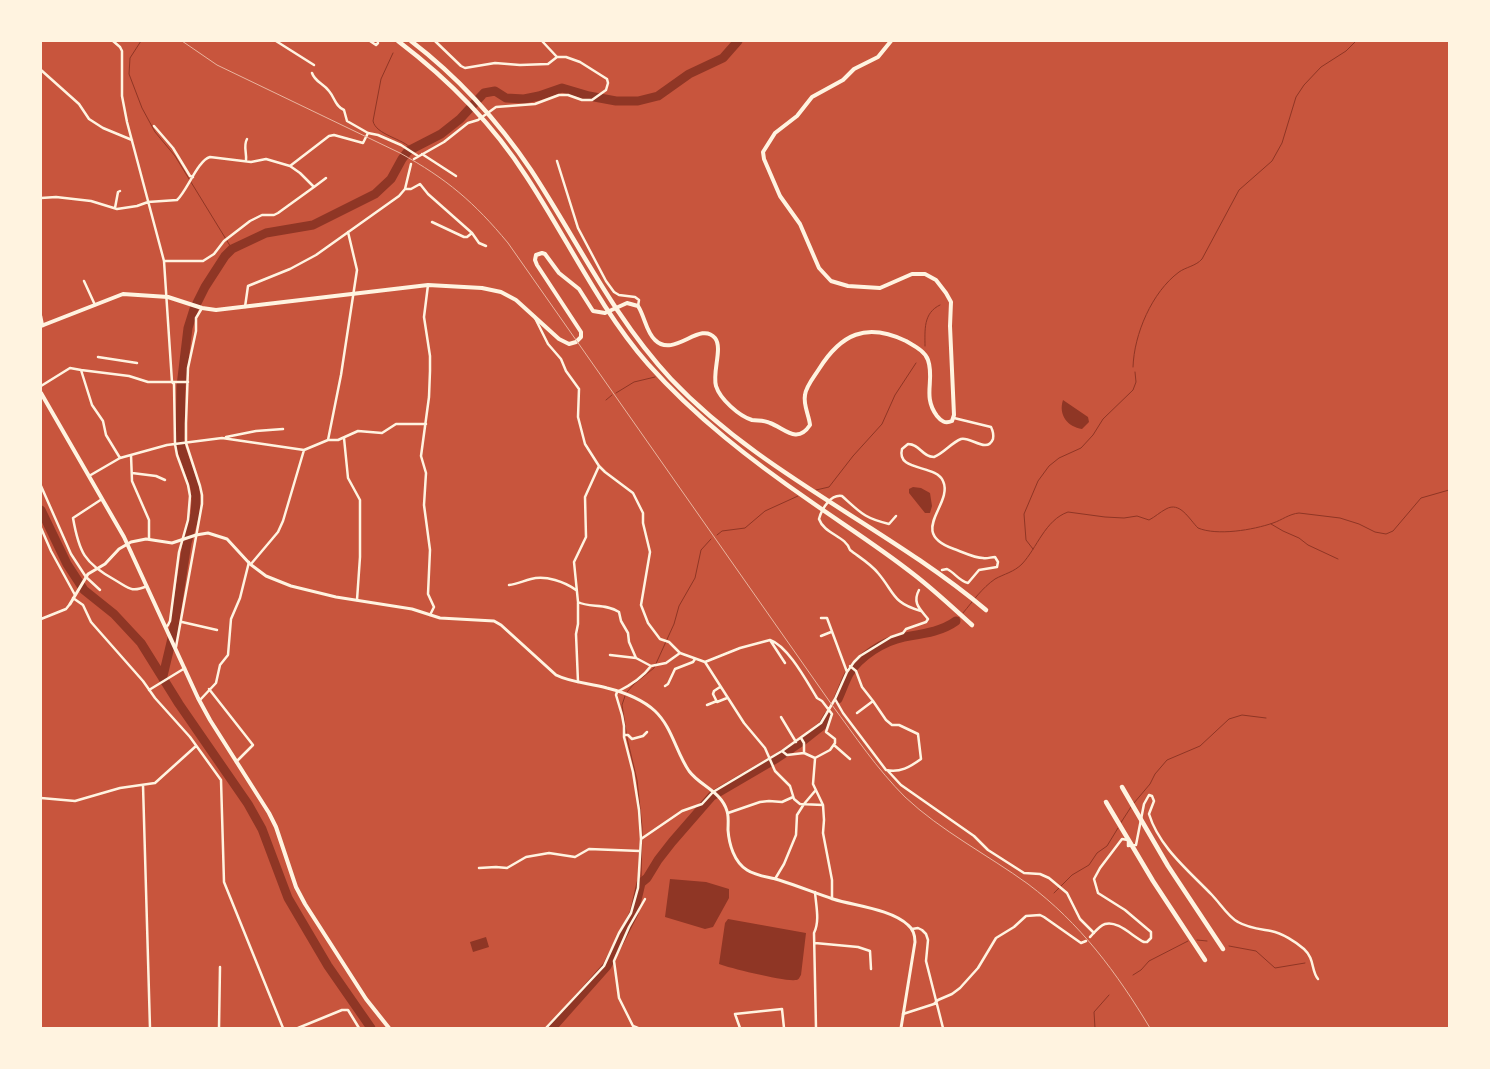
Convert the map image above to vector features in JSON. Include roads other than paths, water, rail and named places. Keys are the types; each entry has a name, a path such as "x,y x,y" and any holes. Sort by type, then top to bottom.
{"highway":[{"path":"398,41 432,68 460,94 500,138 538,195 606,307 646,362 666,383 740,449 911,572 972,625"},
{"path":"410,41 465,89 505,134 531,171 612,304 653,359 673,381 745,444 837,507 918,558 986,610"},
{"path":"1122,787 1184,891 1223,949"},
{"path":"1106,802 1205,960"}],"main road":[{"path":"42,326 123,294 168,297 216,310 428,285 482,288 501,292 516,300 559,339 569,344 576,342 581,337 581,332 535,260 536,255 542,252 579,289 593,311 605,312 628,303 638,306 650,334 658,343 664,345 679,344 699,333 706,333 715,338 718,349 714,378 721,397 745,417 752,420 769,422 789,434 803,432 810,425 804,397 806,389 830,352 846,339 866,332 892,336 920,349 925,354 930,366 929,403 940,420 949,422 954,418 950,326 952,302 946,293 936,280 925,274 912,274 880,288 848,286 831,281 819,268 800,224 780,196 764,159 763,152 775,133 797,116 812,98 843,80 854,69 878,57 891,41"},
{"path":"41,393 128,544 200,700 236,762 269,813 276,827 296,887 305,904 366,999 389,1028"}],"street":[{"path":"113,41 122,51 122,96 164,261 174,382 177,455 190,496 188,520 178,561 170,621 166,627"},
{"path":"276,41 314,65"},
{"path":"370,41 376,46 378,43"},
{"path":"344,110 347,121 416,155 422,154 444,142 468,123 478,120 496,107 535,104 559,95 568,95 582,100 593,99 606,90 608,83 607,79 591,68 571,58 557,57 548,64 495,63 465,68 435,41"},
{"path":"542,41 557,57"},
{"path":"41,70 79,104 89,119 132,140"},
{"path":"312,73 314,80 327,88 337,107 344,110"},
{"path":"344,110 344,115"},
{"path":"154,126 173,148 193,178"},
{"path":"290,166 328,136 334,135 363,143 368,133"},
{"path":"246,161 245,144 247,139"},
{"path":"422,154 456,176"},
{"path":"41,198 56,197 91,201 115,208 137,206 148,202 177,200 206,158 251,162 266,158 290,166 314,187"},
{"path":"557,161 578,228 599,268 614,292 619,295 635,297 639,300 638,306"},
{"path":"245,307 248,286 290,269 316,255 399,196 405,189 411,164"},
{"path":"164,261 203,261 214,254 228,237 250,220 259,216 278,213 326,178"},
{"path":"405,189 411,189 420,184 428,194 472,233 479,243 486,246"},
{"path":"115,208 118,192 120,191"},
{"path":"432,222 464,237 472,233"},
{"path":"328,440 341,375 357,264 348,232"},
{"path":"84,281 94,305"},
{"path":"428,285 424,310 430,363 429,397 421,456 426,473 424,496 430,550 428,594 434,607 430,615"},
{"path":"175,646 181,622 202,495 185,443 187,382 196,332 196,318 201,307"},
{"path":"533,315 548,344 561,359 566,371 579,389 578,417 584,441 599,466 633,494 643,513 643,523 650,552 641,604 648,623 660,639 669,642 680,653 705,662 740,648 770,640 775,641 792,658 817,698 822,701 832,714 826,732 835,739 834,745 830,750 815,758"},
{"path":"41,316 42,326"},
{"path":"98,357 136,363"},
{"path":"41,386 70,368 129,376 148,382 187,382"},
{"path":"81,370 92,405 103,421 106,435 120,458"},
{"path":"942,570 950,570 963,582 968,583 980,570 997,567 998,562 995,557 983,558 942,545 936,539 933,531 933,522 944,494 944,482 937,474 905,462 902,456 902,449 908,444 915,445 926,455 934,457 962,439 969,439 981,445 991,442 993,435 991,427 954,418"},
{"path":"222,438 304,450 328,440 344,438 358,431 382,433 396,424 426,424"},
{"path":"89,476 120,458 131,454 176,444 256,431 283,429"},
{"path":"344,438 348,478 360,500 360,557 357,600"},
{"path":"200,700 216,683 220,665 228,655 231,619 240,598 250,563 278,532 304,450"},
{"path":"131,454 133,486 149,520 149,540"},
{"path":"578,682 576,634 578,602 574,562 586,537 585,497 599,466"},
{"path":"132,473 156,476 166,480"},
{"path":"41,486 71,554 86,577 100,590"},
{"path":"896,516 889,524 878,522 857,511 839,495 831,499 819,519 826,530 849,546 850,550 877,572 899,601 922,612"},
{"path":"102,499 72,518 80,548 95,569 129,589 138,590 147,586"},
{"path":"41,528 51,551 75,595 83,605 89,620 190,737 221,780 224,882 282,1028"},
{"path":"41,619 66,609 86,577 128,544 140,540 172,543 195,535 208,533 227,539 250,563 266,576 276,581 312,592 412,609 447,619 494,621 501,625 556,675 564,679 619,692 650,707 657,713 689,771 716,793 728,813 730,843 736,860 745,869 889,915 902,920 912,929 915,942 901,1028"},
{"path":"508,585 542,578 566,583 576,590"},
{"path":"642,839 682,811 702,804 716,793 784,752 821,723 835,699 846,672 860,656 892,637 903,633 906,629 926,622 928,619 916,601 916,596 920,590"},
{"path":"578,602 584,605 592,604 615,609 619,612 636,658"},
{"path":"822,618 827,618 846,672"},
{"path":"181,622 217,630"},
{"path":"821,636 832,632"},
{"path":"770,640 785,663"},
{"path":"610,655 636,658 652,665 657,665 666,664 680,653"},
{"path":"665,686 675,669 681,665 693,662 695,659"},
{"path":"705,662 744,724 765,748 781,778 790,786 793,797 800,804 823,805"},
{"path":"546,1028 604,966 631,912 638,888 642,839 633,772 616,695 652,665"},
{"path":"850,666 856,671 862,687 886,720 892,725 918,734 921,759 907,768 888,771"},
{"path":"149,690 185,668"},
{"path":"717,701 713,694 720,687"},
{"path":"209,689 253,746 236,762"},
{"path":"707,705 728,698"},
{"path":"835,699 877,760 901,785 974,836 988,850 1024,873 1045,876 1058,885 1070,898 1080,919 1094,933"},
{"path":"857,713 873,702"},
{"path":"781,717 796,742"},
{"path":"790,728 792,735"},
{"path":"624,734 632,739 643,736 647,732"},
{"path":"801,738 804,743 804,753"},
{"path":"834,745 850,759"},
{"path":"41,798 74,801 120,788 155,783 196,746"},
{"path":"784,752 804,753 815,758"},
{"path":"815,758 812,784 823,805 823,833 832,880 832,898"},
{"path":"143,786 150,1028"},
{"path":"775,879 796,835 797,815 815,790"},
{"path":"1090,938 1104,924 1121,928 1144,942 1151,938 1151,932 1125,910 1098,892 1094,879 1122,838 1128,840 1128,846 1136,844 1144,804 1148,796 1152,796 1154,801 1149,814 1154,827 1195,879 1237,922 1262,930 1272,931 1305,950 1310,956 1318,980"},
{"path":"728,813 760,802 782,802 793,797"},
{"path":"479,868 507,868 526,857 549,853 575,857 589,849 640,851"},
{"path":"815,892 817,917 817,927 814,934 816,1028"},
{"path":"638,1028 633,1026 619,998 614,962 622,942 645,899"},
{"path":"903,1014 937,1002 952,994 967,981 996,938 1014,928 1026,916 1040,915 1081,943 1086,941"},
{"path":"912,929 918,928 926,934 928,940 926,961 943,1028"},
{"path":"815,943 858,947 870,951 871,969"},
{"path":"220,967 220,1028"},
{"path":"740,1028 735,1014 782,1009 784,1028"},
{"path":"298,1028 342,1010 348,1010 359,1028"}],"waterway":[{"path":"141,41 130,58 129,74 142,108 155,132 175,156 232,249"},
{"path":"163,676 173,634 187,543 195,514 195,488 181,448 180,439 181,386 188,328 194,309 205,287 225,256 232,249 266,233 313,225 375,194 391,179 408,151 441,134 460,119 484,93 495,91 506,98 524,99 562,88 616,101 638,101 658,96 689,74 723,58 738,41"},
{"path":"1133,367 1137,341 1146,315 1153,302 1169,280 1202,259 1239,190 1272,161 1282,143 1296,97 1304,85 1321,67 1346,51 1356,41"},
{"path":"393,53 381,79 373,121 379,130 412,149"},
{"path":"925,346 926,322 934,308 940,305"},
{"path":"816,490 829,487 853,456 882,424 895,395 916,363"},
{"path":"1033,549 1026,540 1024,514 1038,481 1049,466 1059,458 1081,448 1093,435 1103,419 1133,390 1136,382 1135,372"},
{"path":"616,393 634,382 655,377"},
{"path":"606,400 612,395"},
{"path":"963,613 990,583 1022,564 1053,521 1068,512 1105,517 1124,518 1137,516 1149,520 1166,509 1176,507 1184,512 1198,528 1215,532 1245,530 1265,526 1299,513 1340,518 1375,532 1386,534 1393,531 1421,498 1449,490"},
{"path":"717,535 722,531 745,528 765,511 798,496"},
{"path":"41,510 67,564 84,590 114,614 141,643 179,704 248,804 262,829 288,898 328,966 371,1028"},
{"path":"1271,524 1338,559"},
{"path":"627,692 654,668 674,624 679,606 695,578 701,550 711,539"},
{"path":"956,621 960,616"},
{"path":"838,699 854,667 873,650 896,639 924,634 956,621"},
{"path":"625,696 622,705 627,738 637,780 642,827 641,883"},
{"path":"1134,803 1167,760 1200,746 1229,719 1242,715 1266,718"},
{"path":"552,1028 607,966 634,913 641,883 647,878 672,842 712,796 804,740 823,725 828,716"},
{"path":"1120,824 1131,807"},
{"path":"1054,893 1072,875 1089,865 1097,853 1107,846 1118,828"},
{"path":"1197,940 1207,941"},
{"path":"1133,975 1141,970 1149,961 1188,941"},
{"path":"1229,946 1256,951 1275,968 1305,963"},
{"path":"1095,1028 1094,1012 1109,995"}],"railway":[{"path":"182,41 217,65 400,153 446,182 483,215 508,243 832,705 885,775 905,797 934,821 1013,873 1047,899 1064,915 1081,932 1111,969 1150,1028"}]}
